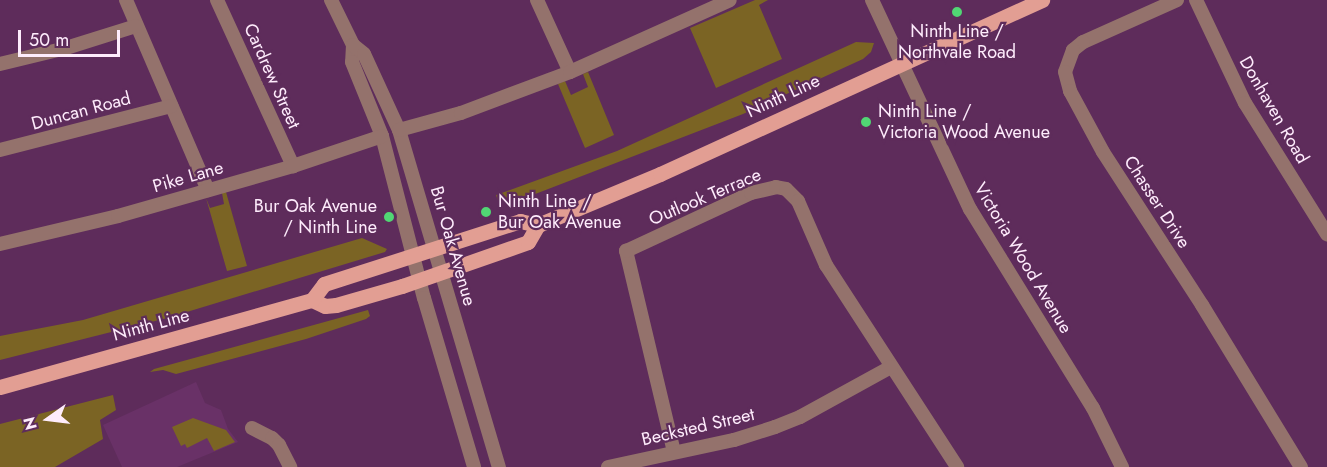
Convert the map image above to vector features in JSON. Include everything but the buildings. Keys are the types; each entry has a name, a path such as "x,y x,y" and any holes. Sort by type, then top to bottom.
{"main road":[{"name":"Ninth Line","path":"0,387 312,300 324,284 436,250 520,221 538,225 660,174 1042,0"},
{"name":"Ninth Line","path":"312,300 325,306 352,302 442,273 528,242 538,225"}],"street":[{"path":"126,0 208,190"},
{"name":"Cardrew Street","path":"217,0 293,166"},
{"name":"Bur Oak Avenue","path":"331,0 353,45 364,54 399,130 499,467"},
{"path":"537,0 570,72"},
{"path":"399,130 461,113 570,72 730,0"},
{"name":"Victoria Wood Avenue","path":"872,0 970,209 1092,408 1118,466"},
{"name":"Chasser Drive","path":"1177,0 1083,42 1073,50 1065,72 1070,91 1103,152 1202,305 1301,467"},
{"name":"Donhaven Road","path":"1196,0 1245,103 1327,234"},
{"path":"0,64 136,26"},
{"name":"Bur Oak Avenue","path":"353,45 352,63 382,136 420,280 474,467"},
{"name":"Duncan Road","path":"0,150 171,106"},
{"name":"Pike Lane","path":"0,244 85,225 293,166 382,136"},
{"name":"Outlook Terrace","path":"674,452 626,251 752,193 776,187 786,189 798,201 826,265 957,467"},
{"name":"Becksted Street","path":"608,467 734,440 800,417 891,367"},
{"path":"252,428 272,438 279,445 290,467"}],"shaded area":[{"path":"755,0 768,0 759,5 782,59 716,88 690,28"},
{"path":"856,42 874,43 871,52 863,59 743,114 507,205 504,199 498,201 496,195 617,151"},
{"path":"588,72 614,135 585,148 558,84 565,81 571,95 588,87 583,74"},
{"path":"226,192 247,266 227,271 206,198 210,208 224,204 222,193"},
{"path":"362,238 387,249 385,252 167,318 0,360 0,336 83,320"},
{"path":"368,310 370,316 366,319 306,339 176,374 163,370 150,372 154,369"},
{"path":"196,382 205,403 221,410 228,429 238,442 177,467 122,467 103,425"},
{"path":"113,395 116,410 100,420 103,439 55,467 0,467 0,424"},
{"path":"193,418 226,430 235,442 214,451 207,438 187,448 185,444 181,446 172,427"}],"place":[{"name":"Ninth Line / Northvale Road","path":"957,12"},
{"name":"Ninth Line / Victoria Wood Avenue","path":"866,122"},
{"name":"Ninth Line / Bur Oak Avenue","path":"486,212"},
{"name":"Bur Oak Avenue / Ninth Line","path":"389,217"}]}
